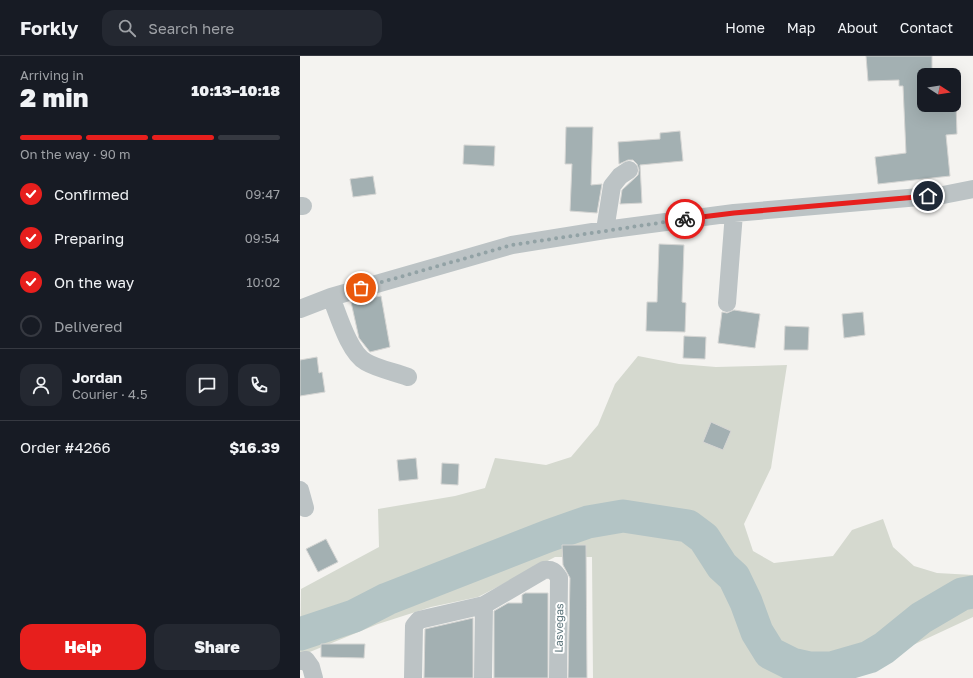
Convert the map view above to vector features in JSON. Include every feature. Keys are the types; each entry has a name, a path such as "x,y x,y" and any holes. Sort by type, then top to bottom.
{"street":[{"path":"605,230 612,186 620,176 629,170"},
{"path":"300,309 330,297 512,245 605,230 734,213 943,195 973,189"},
{"path":"727,303 734,213"},
{"path":"330,297 352,348 358,356 366,362 408,376"},
{"path":"300,490 304,508"},
{"name":"Lasvegas","path":"484,605 544,570 550,569 556,572 559,578 558,678"},
{"path":"413,678 414,630 416,622 419,620 484,605 483,678"},
{"path":"300,661 306,660 310,664 314,678"}],"shaded area":[{"path":"638,356 679,364 716,367 787,365 771,468 744,524 753,551 774,563 833,556 852,530 883,519 893,547 914,566 937,573 973,575 973,617 913,645 870,671 847,678 593,678 592,557 555,557 478,597 431,607 378,624 300,656 301,589 379,547 378,509 455,496 485,488 495,458 546,465 571,457 598,425 615,384"}],"building":[{"path":"866,56 932,56 932,68 917,68 917,112 956,112 957,134 946,135 950,176 878,184 875,157 906,153 903,86 899,86 899,80 868,81"},
{"path":"566,127 593,127 591,185 602,184 597,213 570,211 572,164 565,164"},
{"path":"680,131 683,161 640,165 642,203 620,204 622,190 638,175 639,170 637,164 633,160 628,160 619,164 618,142 660,139 660,133"},
{"path":"464,145 495,146 494,166 463,164"},
{"path":"373,176 376,194 353,197 350,179"},
{"path":"659,244 684,245 682,302 686,303 685,332 646,331 647,302 657,302"},
{"path":"381,296 390,347 370,352 359,338 351,302"},
{"path":"734,310 760,314 755,348 718,343 722,312 727,313"},
{"path":"863,312 865,335 844,338 842,314"},
{"path":"785,326 809,327 808,350 784,350"},
{"path":"684,336 706,337 705,359 683,358"},
{"path":"317,357 319,373 322,372 325,392 300,396 300,360"},
{"path":"711,422 731,431 723,450 703,442"},
{"path":"416,458 418,479 399,481 397,460"},
{"path":"442,463 459,464 458,485 441,484"},
{"path":"326,539 338,562 318,572 306,549"},
{"path":"562,545 586,545 587,678 568,678 570,578 563,565"},
{"path":"525,593 548,593 548,678 494,678 494,611 508,603 522,603 522,595"},
{"path":"473,618 473,678 424,678 425,629"},
{"path":"321,644 365,644 364,658 321,657"}],"waterway":[{"path":"300,634 354,616 387,599 548,536 588,522 623,516 688,526 704,538 722,566 734,577 746,602 757,632 770,653 792,664 810,668 831,668 869,657 884,648 921,618 962,594 973,592"}],"way so far":[{"path":"361,288 512,245 685,219"}],"route":[{"path":"685,219 734,213 928,196"}]}
